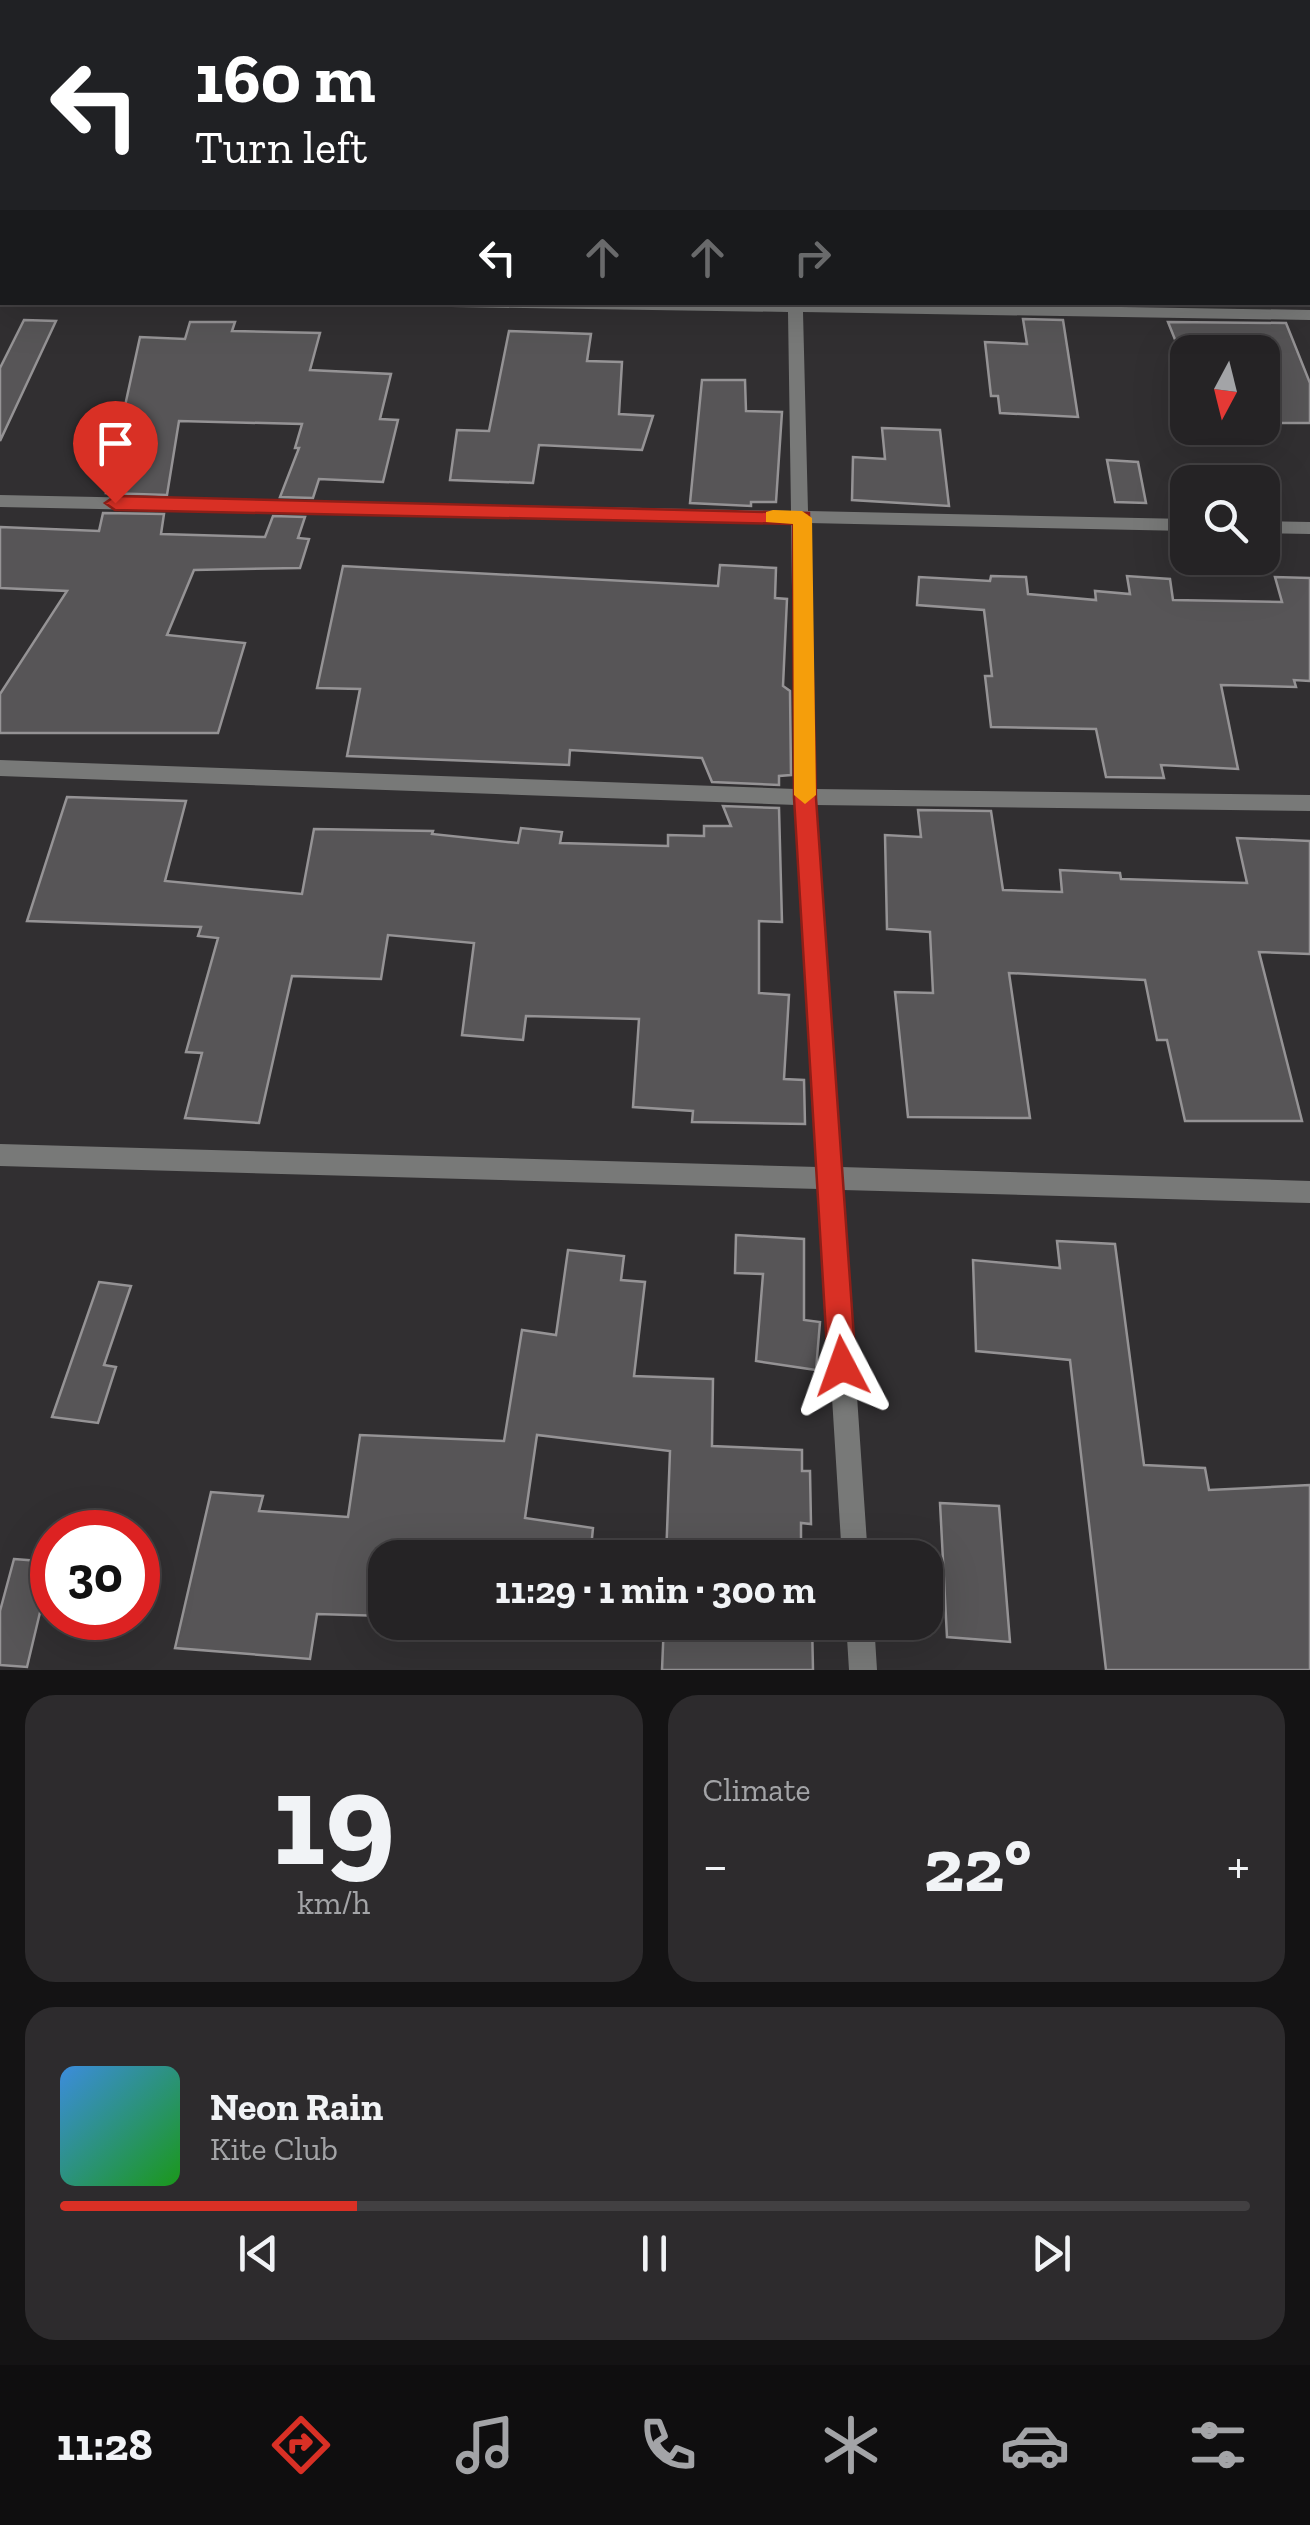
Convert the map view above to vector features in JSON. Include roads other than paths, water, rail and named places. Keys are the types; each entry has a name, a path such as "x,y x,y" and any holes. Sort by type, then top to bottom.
{"street":[{"path":"710,305 1310,315"},
{"path":"796,306 805,798 854,1540"},
{"path":"0,501 1170,526"},
{"path":"1280,527 1310,528"},
{"path":"0,768 805,798 1310,803"},
{"path":"0,1155 829,1175 1310,1192"},
{"path":"861,1640 863,1670"}]}
